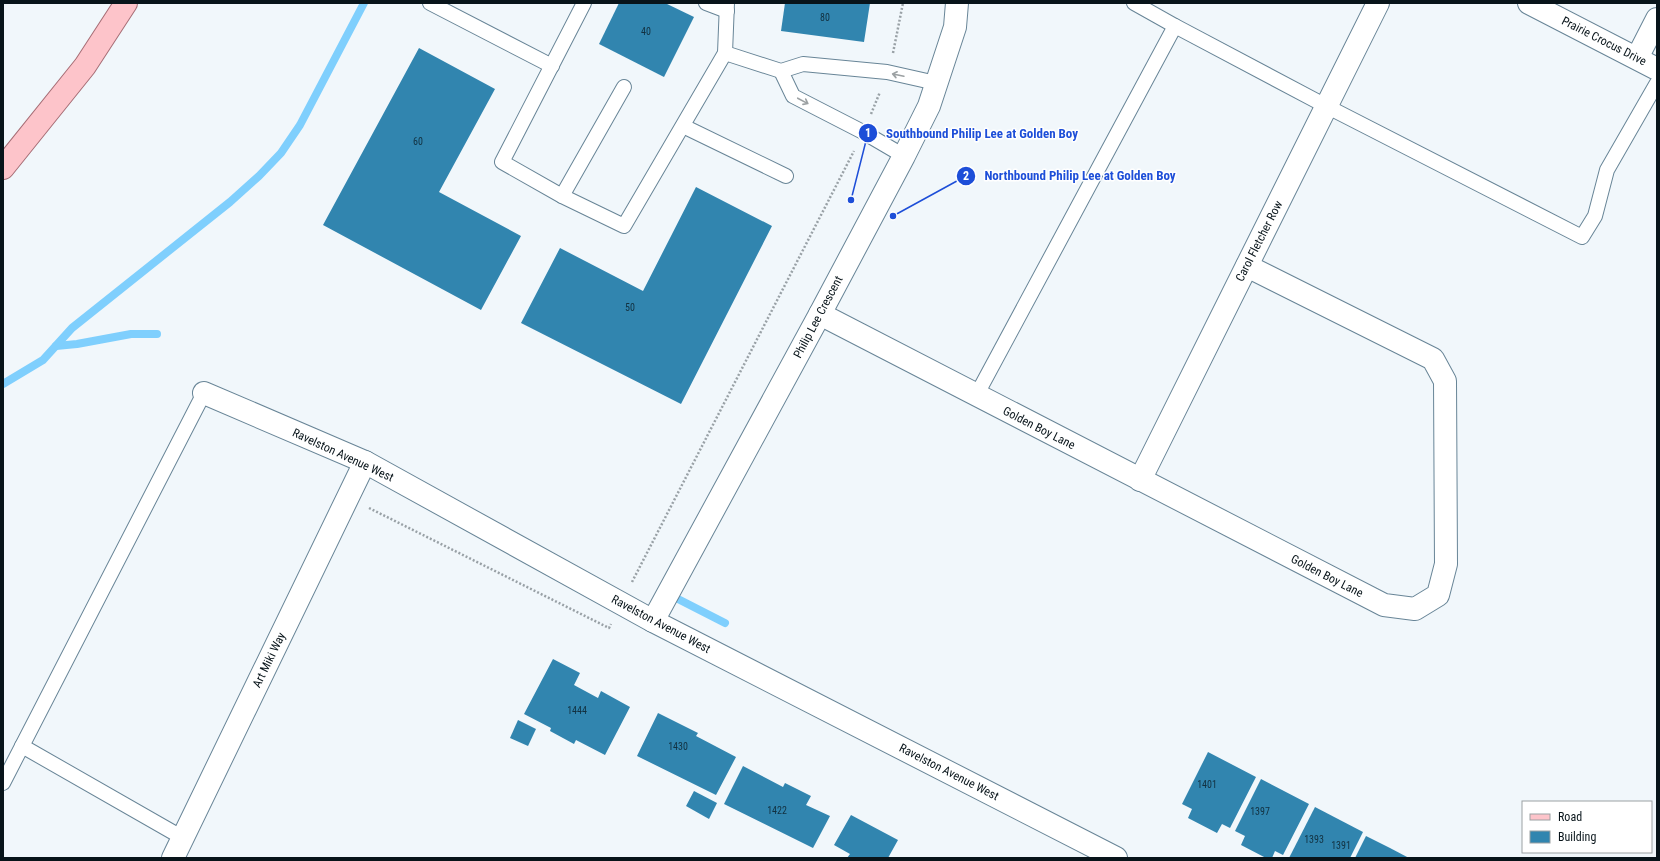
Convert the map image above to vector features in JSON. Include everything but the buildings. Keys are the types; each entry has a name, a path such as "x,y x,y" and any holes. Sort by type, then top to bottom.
{"main road":[{"path":"3,168 85,66 126,3"}],"street":[{"name":"Philip Lee Crescent","path":"653,621 820,314 929,106 954,27 957,3"},
{"name":"Carol Fletcher Row","path":"1140,480 1378,3"},
{"name":"Prairie Crocus Drive","path":"1529,3 1657,69"},
{"path":"1637,58 1657,19"},
{"name":"Golden Boy Lane","path":"820,314 976,396 1384,605 1415,609 1438,595 1446,564 1445,381 1433,359 1246,266"},
{"name":"Ravelston Avenue West","path":"204,393 365,462 653,621 1116,858"},
{"name":"Art Miki Way","path":"173,858 365,462"}],"lane":[{"path":"430,3 552,66"},
{"path":"584,3 502,162 562,196 624,226 725,53 727,7 706,3"},
{"path":"1134,3 1326,106 1582,237 1594,216 1607,170 1657,83"},
{"path":"976,396 1175,26"},
{"path":"725,53 781,71 803,64 887,72 936,83"},
{"path":"781,71 792,96 863,132 904,156"},
{"path":"562,196 624,87"},
{"path":"683,126 786,176"},
{"path":"3,783 204,393"},
{"path":"22,746 183,838"}],"path":[{"path":"348,497 609,628 863,132 887,72 894,48 903,3"}],"waterway":[{"path":"3,384 43,360 72,328 230,202 259,176 281,153 300,125 364,3"},
{"path":"56,346 77,344 131,334 157,334"},
{"path":"678,599 725,623"}],"place":[{"name":"Southbound Philip Lee at Golden Boy","path":"851,200"},
{"name":"Northbound Philip Lee at Golden Boy","path":"893,216"}]}
